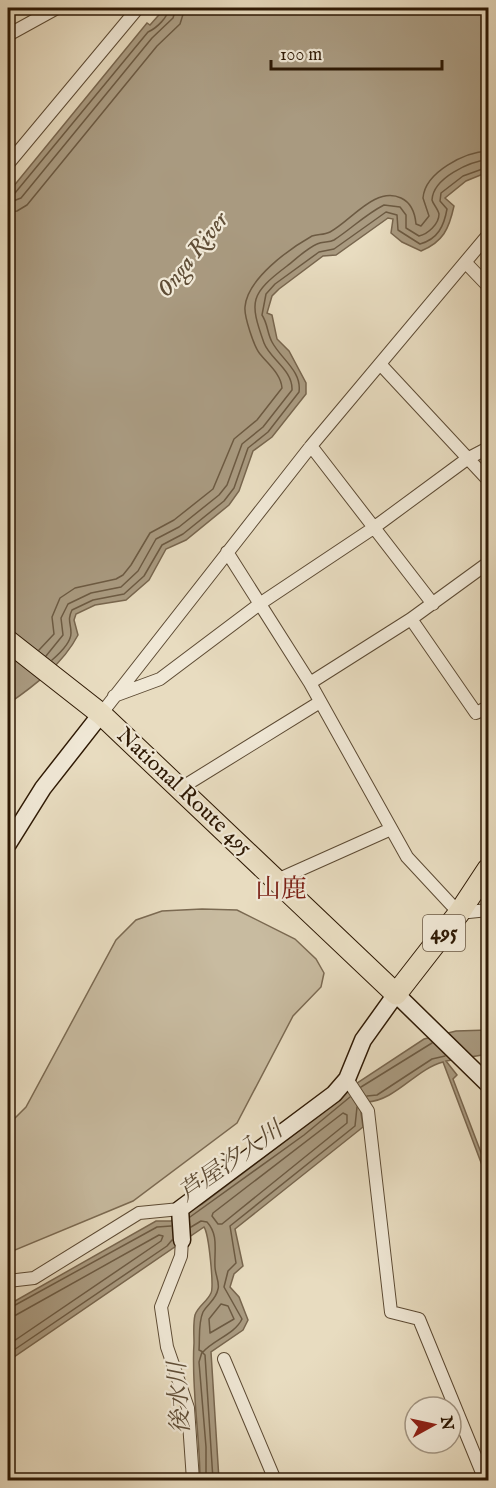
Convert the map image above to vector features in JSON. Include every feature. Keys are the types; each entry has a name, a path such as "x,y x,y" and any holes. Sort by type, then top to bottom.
{"highway":[{"name":"National Route 495","path":"8,641 101,714 396,994"},
{"name":"495","path":"396,994 459,913 489,869"}],"street":[{"path":"8,35 57,8"},
{"path":"8,164 138,8"},
{"path":"8,844 43,788 227,552 311,446 489,235"},
{"path":"466,263 489,286"},
{"path":"381,365 489,480"},
{"path":"311,446 372,529 433,604"},
{"path":"114,696 160,679 261,603 372,529 467,459 489,448"},
{"path":"227,552 310,684 407,857 459,913 489,910"},
{"path":"310,684 411,619 489,563"},
{"path":"411,619 476,713 489,707"},
{"path":"181,788 320,702"},
{"path":"277,880 391,829"},
{"path":"8,1281 34,1278 139,1213 180,1211 334,1094 347,1081 363,1040 396,994 489,1084"},
{"path":"347,1081 368,1111 391,1312 419,1319 485,1480"},
{"path":"180,1211 181,1256 161,1306 167,1347 189,1408 193,1480"},
{"path":"224,1359 275,1480"}],"shaded area":[{"path":"237,910 295,939 316,959 324,973 321,987 293,1016 237,1123 133,1201 8,1253 8,1125 26,1107 116,940 136,920 162,911"}],"water":[{"name":"Onga River","path":"165,8 488,8 488,172 466,181 445,198 454,206 450,221 440,239 429,247 421,251 402,242 391,233 393,219 388,218 336,255 323,256 272,296 267,313 272,315 277,339 289,351 306,383 306,394 272,437 253,451 239,491 229,505 186,540 166,549 149,580 126,600 95,605 76,614 74,620 78,635 72,646 38,682 8,704 8,193 147,23 150,25"},
{"path":"488,1030 488,1054 446,1061 457,1075 453,1079 488,1171 488,1181 443,1062 424,1071 387,1096 367,1102 361,1113 363,1127 235,1229 243,1266 234,1274 230,1287 239,1297 248,1320 243,1330 211,1352 219,1480 200,1480 193,1360 194,1318 212,1289 209,1249 204,1227 8,1361 8,1305 156,1221 171,1221 202,1204 300,1130 357,1083 424,1039 456,1031"}],"district":[{"name":"山鹿","path":"281,889"}],"water label":[{"name":"芦屋汐入川","path":"231,1162"},
{"name":"後水川","path":"180,1398"}]}
